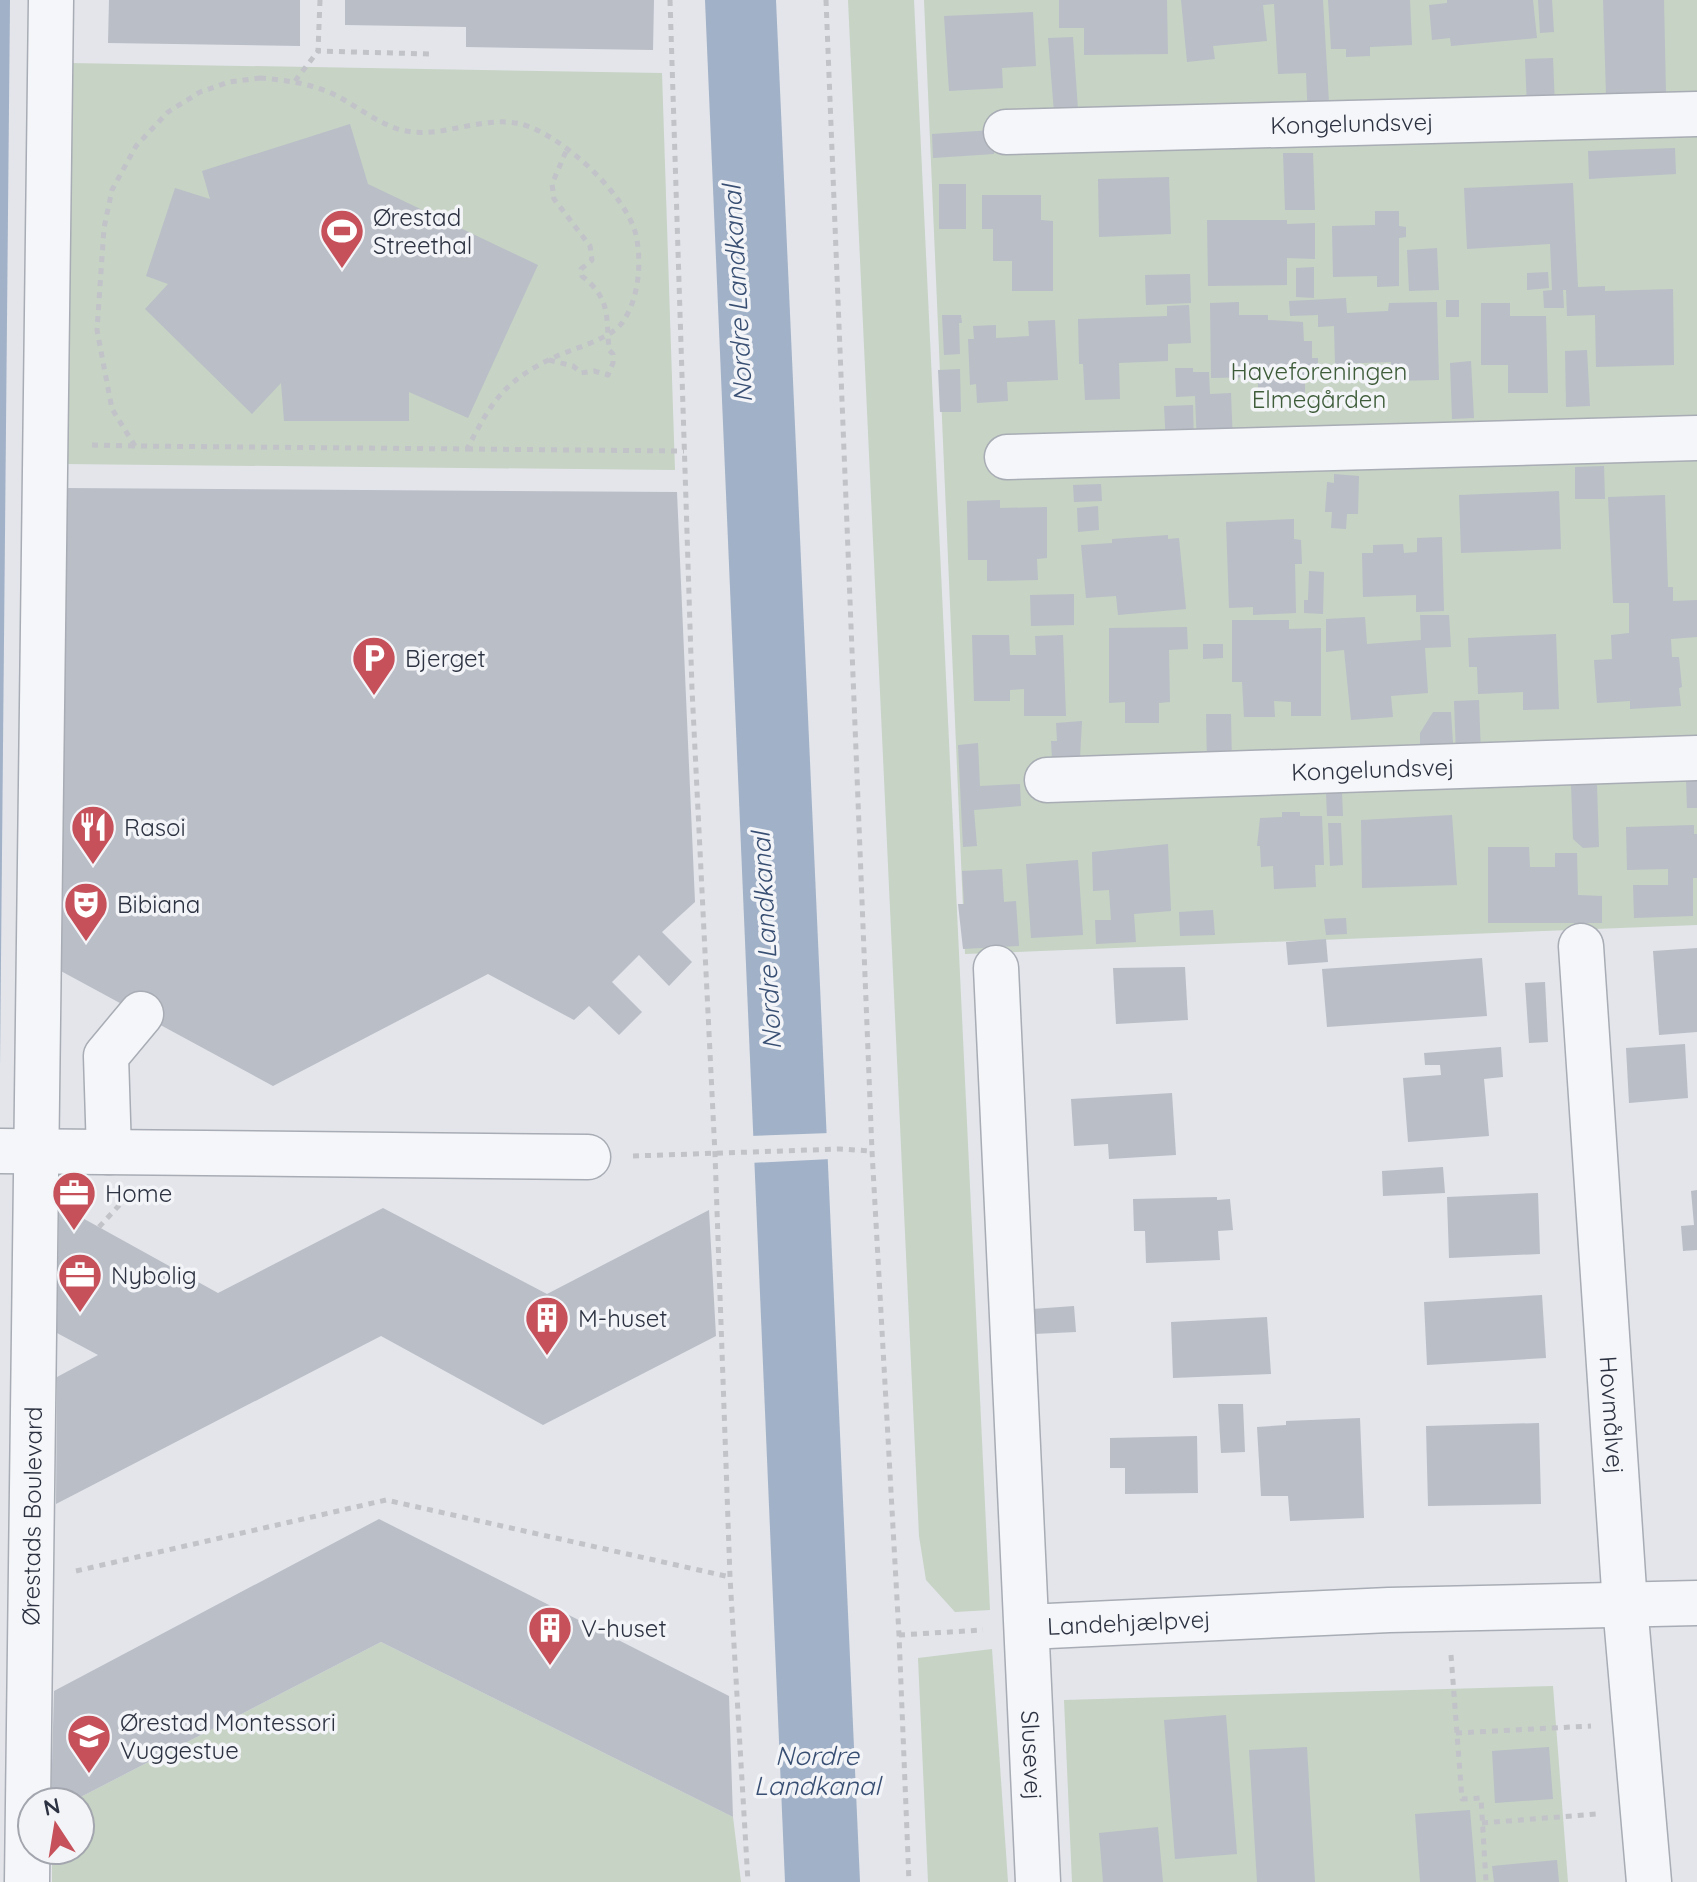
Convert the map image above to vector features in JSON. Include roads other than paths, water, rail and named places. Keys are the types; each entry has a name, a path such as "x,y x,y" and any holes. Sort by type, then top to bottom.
{"street":[{"name":"Ørestads Boulevard","path":"27,1882 31,1581 18,1151 38,1103 51,0"},
{"name":"Kongelundsvej","path":"1006,132 1697,114"},
{"path":"1007,457 1697,438"},
{"name":"Kongelundsvej","path":"1047,780 1697,758"},
{"name":"Hovmålvej","path":"1581,946 1625,1605 1649,1882"},
{"name":"Landehjælpvej","path":"996,968 1027,1627 1373,1610 1697,1603"},
{"path":"109,1152 106,1056 141,1014"},
{"path":"18,1151 588,1157"},
{"name":"Slusevej","path":"1027,1627 1038,1882"}],"water":[{"path":"0,0 10,0 0,1067"},
{"name":"Nordre Landkanal","path":"705,0 776,0 860,1882 785,1882"}],"place":[{"name":"Ørestad Streethal","path":"342,270"},
{"name":"Bjerget","path":"374,697"},
{"name":"Rasoi","path":"93,866"},
{"name":"Bibiana","path":"86,943"},
{"name":"Home","path":"74,1232"},
{"name":"Nybolig","path":"80,1314"},
{"name":"M-huset","path":"547,1357"},
{"name":"V-huset","path":"550,1667"},
{"name":"Ørestad Montessori Vuggestue","path":"89,1775"}],"park label":[{"name":"Haveforeningen Elmegården","path":"1319,385"}]}
